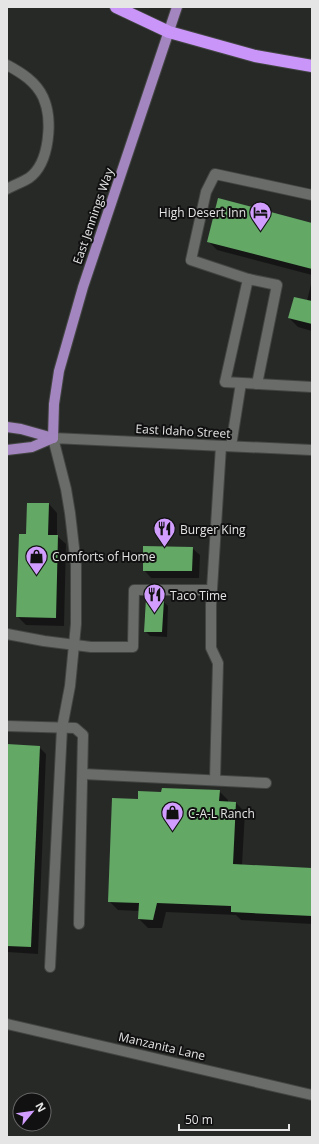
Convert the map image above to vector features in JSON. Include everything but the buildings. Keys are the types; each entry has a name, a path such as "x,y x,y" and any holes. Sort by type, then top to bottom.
{"highway":[{"path":"116,7 169,32 255,56 312,66"}],"main road":[{"name":"East Jennings Way","path":"53,438 55,398 59,371 65,348 83,287 177,7"},
{"name":"East Idaho Street","path":"7,427 21,429 53,438"},
{"name":"East Idaho Street","path":"7,450 32,447 53,438"}],"street":[{"path":"7,65 21,72 31,80 43,97 48,121 46,152 38,167 30,177 7,189"},
{"path":"257,384 277,285 248,279 191,260 206,192 215,174 312,195"},
{"path":"248,279 224,382 312,387"},
{"path":"215,780 218,663 211,648 212,590 226,446 241,382"},
{"name":"East Idaho Street","path":"53,438 312,450"},
{"path":"50,967 62,728 70,686 76,624 76,565 68,501 53,438"},
{"path":"7,634 91,647 132,647 134,590 212,590"},
{"path":"7,726 75,728 83,735 80,924"},
{"path":"82,774 266,783"},
{"name":"Manzanita Lane","path":"7,1024 312,1095"}],"place":[{"name":"High Desert Inn","path":"261,232"},
{"name":"Burger King","path":"165,548"},
{"name":"Comforts of Home","path":"37,576"},
{"name":"Taco Time","path":"154,614"},
{"name":"C-A-L Ranch","path":"173,832"}]}
